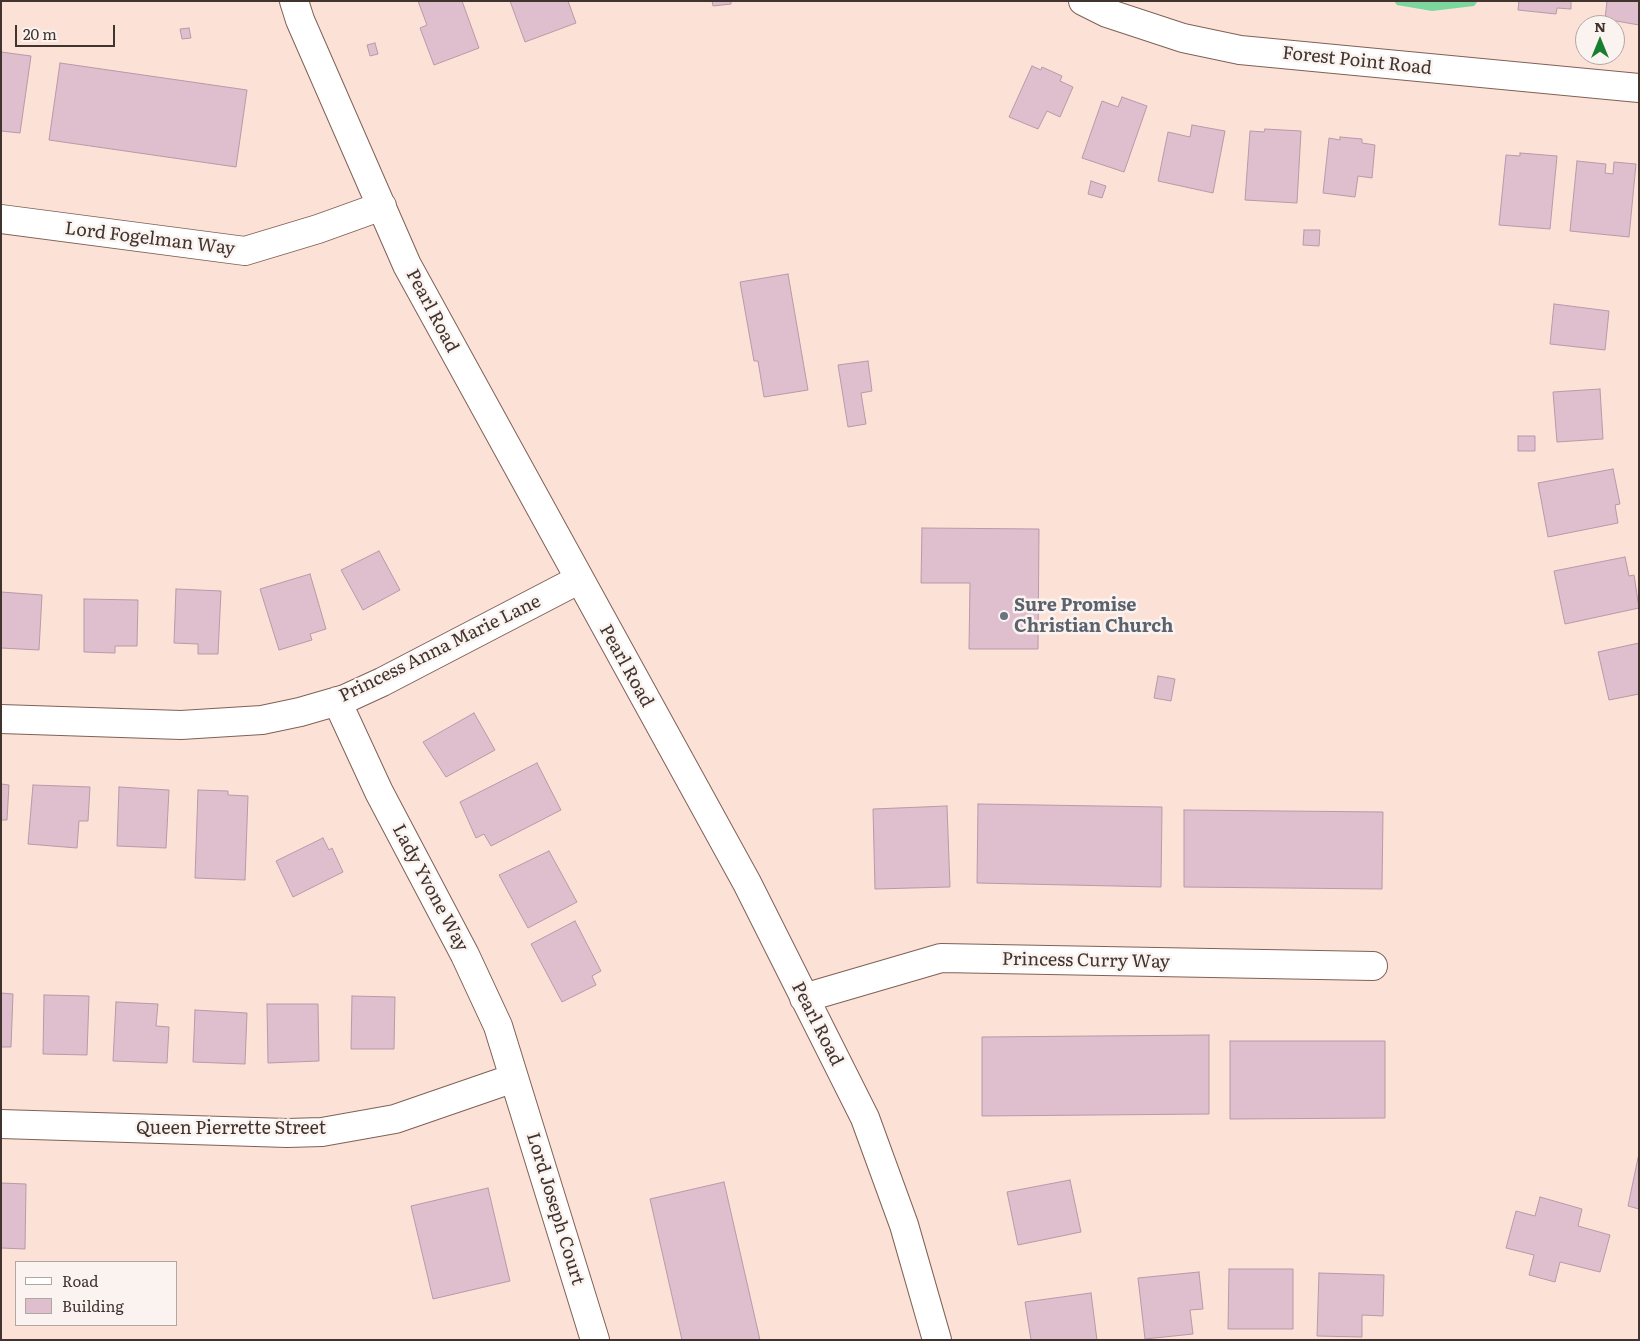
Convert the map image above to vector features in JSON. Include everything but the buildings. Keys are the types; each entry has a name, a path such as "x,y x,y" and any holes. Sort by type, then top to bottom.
{"street":[{"name":"Pearl Road","path":"294,1 300,20 407,265 578,580 747,883 865,1118 904,1225 938,1340"},
{"name":"Forest Point Road","path":"1083,1 1107,13 1183,38 1240,50 1639,88"},
{"name":"Lord Fogelman Way","path":"1,219 245,251 318,229 382,206"},
{"name":"Princess Anna Marie Lane","path":"1,719 181,725 224,724 271,718 337,701 420,663 578,580"},
{"name":"Lady Yvone Way","path":"337,701 379,792 465,954 498,1026 514,1078"},
{"name":"Princess Curry Way","path":"804,998 941,958 1373,966"},
{"name":"Queen Pierrette Street","path":"1,1124 288,1133 322,1132 395,1119 514,1078"},
{"name":"Lord Joseph Court","path":"514,1078 595,1340"}],"green space":[{"path":"1394,1 1478,1 1474,6 1432,11 1397,5"}],"place":[{"name":"Sure Promise Christian Church","path":"1004,616"}]}
